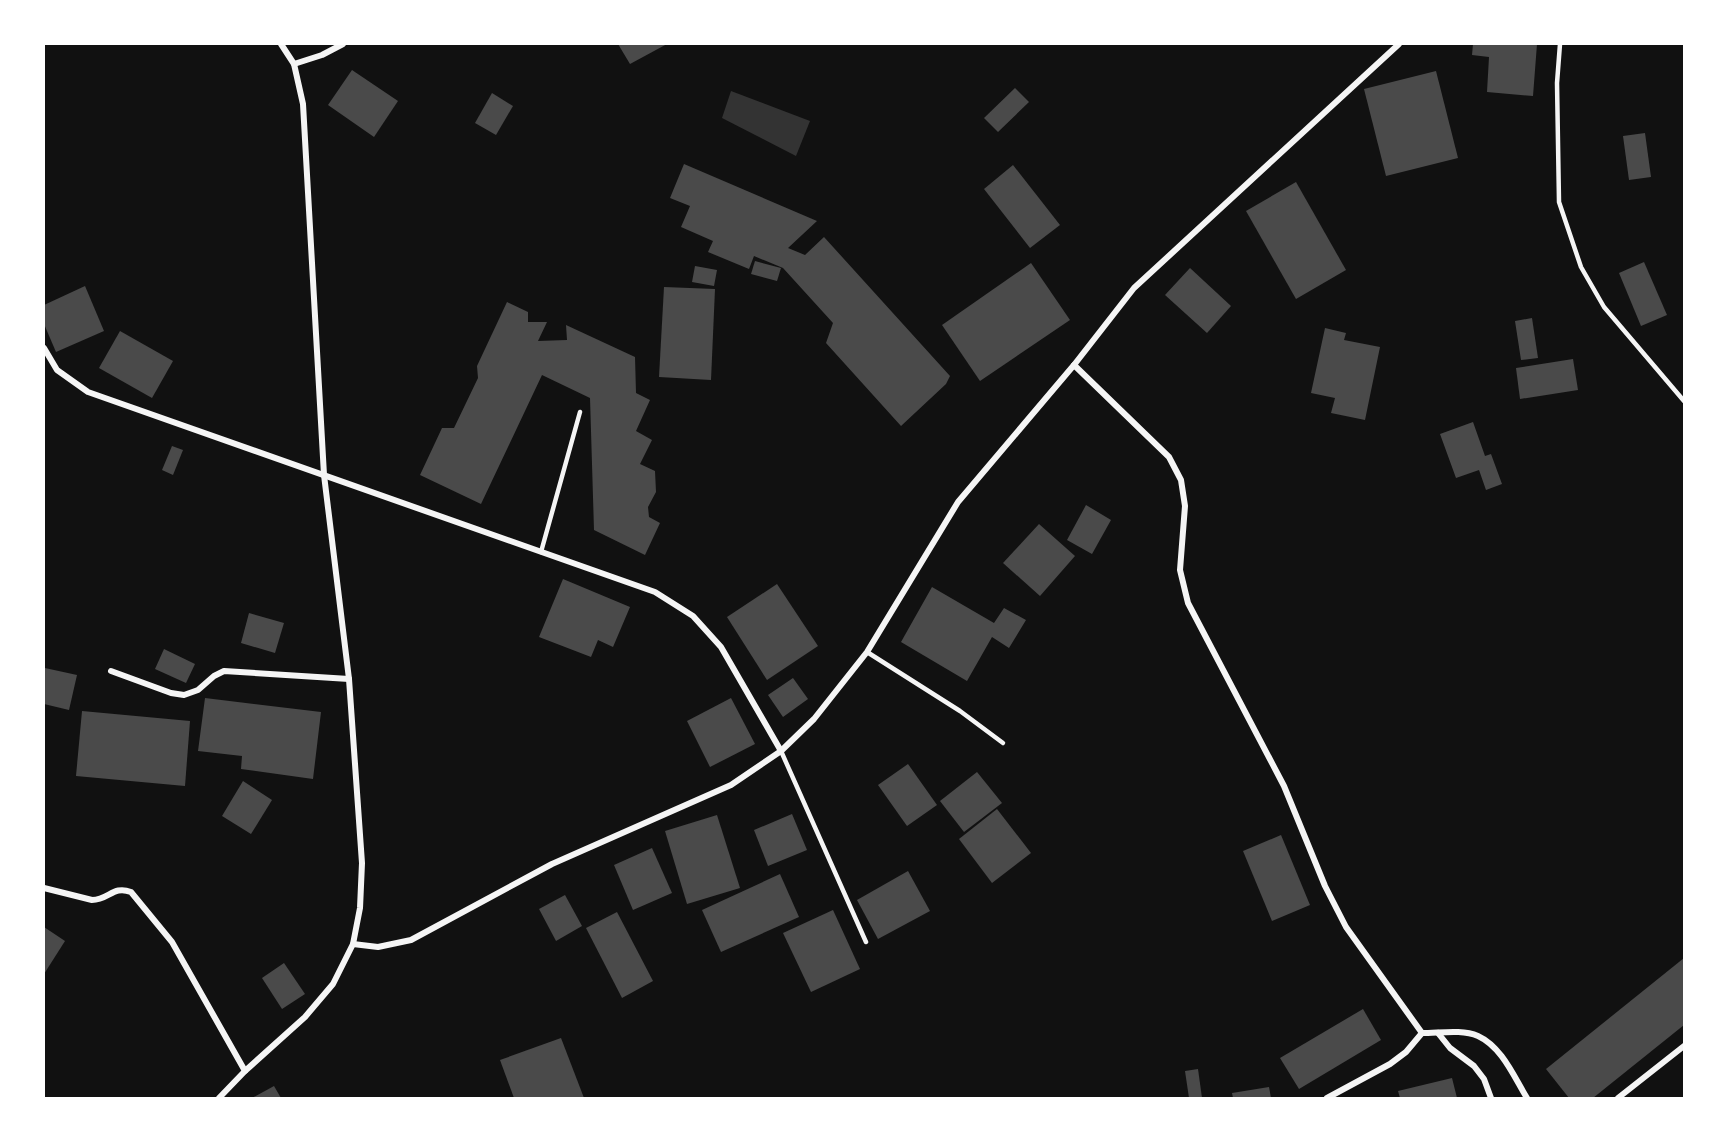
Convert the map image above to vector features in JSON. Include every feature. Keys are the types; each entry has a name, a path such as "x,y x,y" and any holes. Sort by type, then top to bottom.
{"street":[{"path":"219,1098 245,1071 305,1017 333,984 353,945 360,908 362,863 349,679 324,475 303,104 294,63 281,44"},
{"path":"294,63 322,55 343,44"},
{"path":"353,945 378,947 411,940 552,864 731,784 781,751 814,719 867,652 958,502 1074,365 1134,288 1400,44"},
{"path":"44,348 57,370 88,392 655,592 693,616 722,648 781,751"},
{"path":"1074,365 1169,457 1181,480 1185,506 1180,570 1188,603 1284,786 1324,886 1346,927 1422,1033"},
{"path":"111,671 171,693 184,695 198,690 224,670 349,679"},
{"path":"44,888 92,900 99,900 115,891 131,892 172,942 245,1071"},
{"path":"1422,1033 1458,1032 1477,1036 1490,1044 1502,1057 1527,1098"},
{"path":"1327,1098 1390,1064 1406,1053 1422,1033"},
{"path":"1438,1033 1450,1048 1474,1066 1484,1079 1491,1098"},
{"path":"1618,1098 1684,1046"},
{"path":"226,1091 231,1098"}],"lane":[{"path":"1560,44 1557,83 1560,202 1581,267 1604,307 1684,401"},
{"path":"541,552 580,412"},
{"path":"867,652 960,711 1003,743"},
{"path":"781,751 866,942"}],"shaded area":[{"path":"731,91 810,121 796,156 722,118"}],"building":[{"path":"618,44 667,44 630,64"},
{"path":"1473,44 1537,44 1533,96 1487,92 1489,57 1472,55"},
{"path":"352,70 398,101 374,137 328,105"},
{"path":"1436,71 1458,158 1386,176 1364,89"},
{"path":"1015,88 1029,102 998,132 984,118"},
{"path":"492,93 513,106 496,135 475,123"},
{"path":"1645,133 1651,177 1629,180 1623,136"},
{"path":"684,164 817,221 788,248 805,255 824,237 950,376 946,384 901,426 826,343 833,323 783,268 754,256 749,269 708,252 713,241 681,227 690,206 670,198"},
{"path":"1013,165 1060,225 1030,248 984,189"},
{"path":"1296,182 1346,270 1296,299 1246,211"},
{"path":"755,261 781,268 777,281 751,274"},
{"path":"1644,262 1667,315 1641,326 1619,273"},
{"path":"1031,263 1070,320 980,381 942,325"},
{"path":"695,266 717,270 714,286 692,282"},
{"path":"1190,268 1231,306 1207,333 1165,295"},
{"path":"85,286 104,331 56,352 44,324 44,305"},
{"path":"664,287 715,289 711,380 659,377"},
{"path":"507,302 528,312 528,322 547,322 538,341 567,340 566,325 635,357 636,393 650,400 636,431 652,440 640,464 655,471 656,492 648,507 649,517 660,523 645,555 594,530 590,398 542,375 481,504 420,475 442,428 454,428 478,378 477,366"},
{"path":"1532,318 1538,358 1521,360 1515,321"},
{"path":"1325,328 1346,333 1344,340 1380,347 1365,420 1331,413 1335,398 1311,393"},
{"path":"120,331 173,361 152,398 99,368"},
{"path":"1573,359 1578,390 1520,399 1516,368"},
{"path":"1473,422 1485,456 1491,454 1502,484 1486,490 1479,470 1456,478 1440,434"},
{"path":"172,446 183,450 173,475 162,470"},
{"path":"1086,505 1111,520 1092,554 1067,540"},
{"path":"1039,524 1075,556 1040,596 1003,563"},
{"path":"563,579 630,607 613,647 598,640 591,657 539,637"},
{"path":"777,584 818,646 767,680 727,617"},
{"path":"932,587 994,623 1004,608 1026,620 1009,648 992,637 967,681 901,642"},
{"path":"249,613 284,623 275,653 241,643"},
{"path":"164,649 195,664 186,683 155,669"},
{"path":"45,668 77,675 69,710 44,704"},
{"path":"793,678 808,699 783,717 768,695"},
{"path":"205,698 321,712 313,779 241,769 242,756 198,751"},
{"path":"731,698 755,744 710,767 687,721"},
{"path":"82,711 190,721 185,786 76,776"},
{"path":"908,764 937,805 907,826 878,785"},
{"path":"977,772 1002,803 964,832 940,801"},
{"path":"243,781 272,800 251,834 222,816"},
{"path":"997,809 1031,853 992,883 959,839"},
{"path":"792,814 807,850 768,866 754,830"},
{"path":"717,815 740,888 687,904 665,831"},
{"path":"1281,835 1310,905 1272,921 1243,851"},
{"path":"652,848 672,893 633,910 614,865"},
{"path":"908,871 930,911 878,939 857,900"},
{"path":"780,874 799,917 721,952 702,910"},
{"path":"565,895 582,926 556,941 539,909"},
{"path":"833,910 860,969 811,992 783,933"},
{"path":"617,912 653,981 622,998 586,928"},
{"path":"44,927 65,941 44,974"},
{"path":"1684,958 1684,1025 1593,1098 1569,1098 1546,1069"},
{"path":"284,963 305,994 282,1009 262,978"},
{"path":"1363,1009 1381,1040 1299,1089 1280,1058"},
{"path":"561,1038 584,1098 514,1098 500,1060"},
{"path":"1198,1069 1202,1098 1189,1098 1185,1071"},
{"path":"1452,1078 1457,1098 1400,1098 1398,1091"},
{"path":"274,1086 281,1098 252,1098"},
{"path":"1269,1087 1271,1098 1233,1098 1232,1093"}]}
